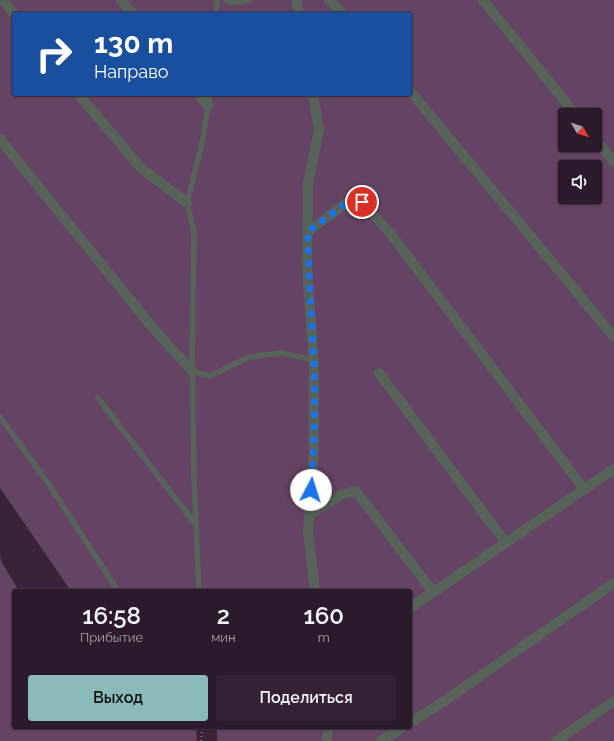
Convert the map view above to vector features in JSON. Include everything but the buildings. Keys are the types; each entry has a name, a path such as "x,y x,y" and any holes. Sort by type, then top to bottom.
{"street":[{"path":"3,0 12,12"},
{"path":"121,0 131,12"},
{"path":"296,0 299,12"},
{"path":"329,0 341,12"},
{"path":"483,0 570,108"},
{"path":"412,93 614,337"},
{"path":"80,96 141,168 187,203"},
{"path":"200,96 208,106"},
{"path":"313,96 319,130 308,183 308,267 314,360 314,451 308,531 315,589"},
{"path":"0,139 147,321 192,371"},
{"path":"602,147 614,162"},
{"path":"308,231 347,203 362,202 390,233 584,489"},
{"path":"379,373 506,543"},
{"path":"412,607 614,469"},
{"path":"309,515 341,495 356,491 433,592"},
{"path":"412,722 443,702 614,583"},
{"path":"556,741 614,701"},
{"path":"327,741 328,729"},
{"path":"381,741 400,729"}],"lane":[{"path":"216,12 217,0"},
{"path":"226,0 231,3 249,0"},
{"path":"199,589 192,371 194,232 187,203 202,143 210,96"},
{"path":"192,371 210,376 249,357 281,353 314,360"},
{"path":"98,398 196,525"},
{"path":"0,416 48,483 117,589"}],"path":[{"path":"201,741 202,729"}],"shaded area":[{"path":"0,0 614,0 614,741 217,741 217,729 412,729 412,589 70,589 0,488"},
{"path":"0,554 1,561 18,589 12,589 12,729 196,729 197,741 0,741"}],"route":[{"path":"311,490 314,451 314,366 308,267 308,231 347,203 362,202"}]}
